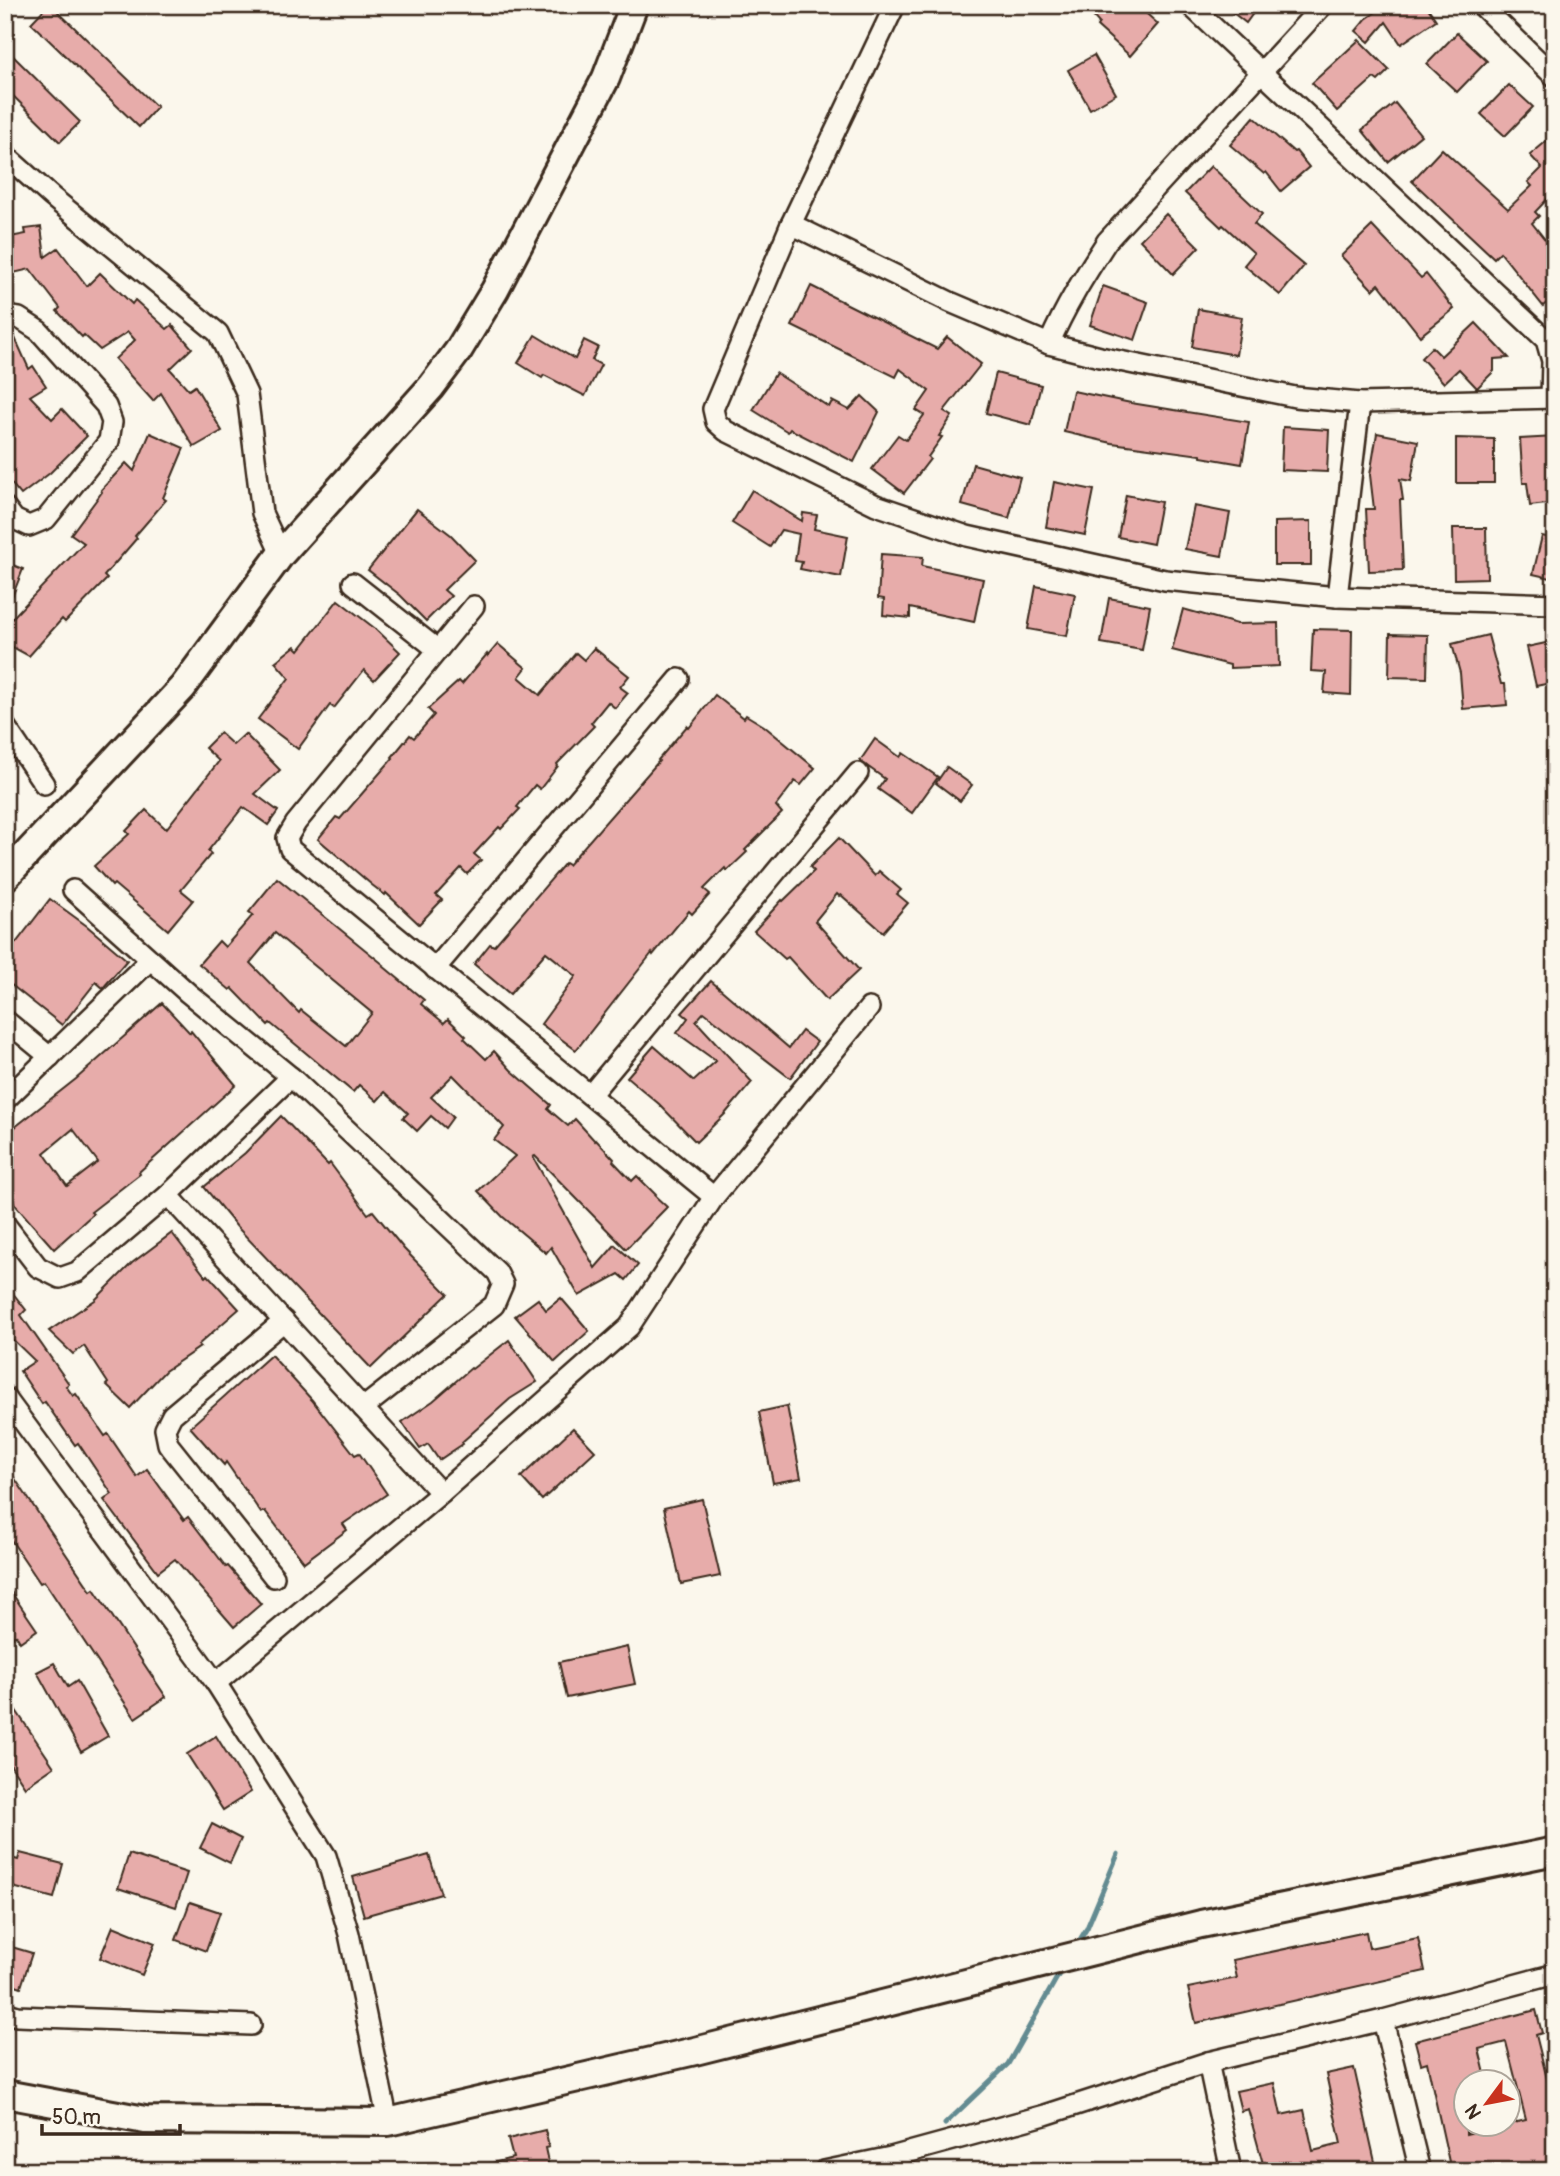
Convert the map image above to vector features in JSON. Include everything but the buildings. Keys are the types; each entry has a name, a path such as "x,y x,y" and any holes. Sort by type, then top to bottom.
{"street":[{"path":"5,877 183,687 281,554 431,387 458,351 495,290 607,78 634,5"},
{"path":"895,5 791,224 713,409 716,422 726,431 876,505 967,536 1165,580 1337,597 1555,604"},
{"path":"791,224 950,302 1049,344 1100,357 1294,397 1360,403 1553,398 1552,361 1546,340 1191,5"},
{"path":"1049,344 1078,285 1107,241 1323,5"},
{"path":"1481,5 1555,77"},
{"path":"5,155 218,333 247,394 262,513 281,554"},
{"path":"5,316 19,318 39,331 106,406 112,422 109,441 46,519 29,526 14,519 5,507"},
{"path":"1337,597 1360,403"},
{"path":"353,583 438,650"},
{"path":"474,606 296,823 286,838 290,849 714,1196"},
{"path":"435,969 679,679"},
{"path":"5,726 44,784"},
{"path":"590,1094 858,773"},
{"path":"73,890 188,993 291,1077 497,1272 503,1284 494,1305 363,1408"},
{"path":"5,1100 150,960"},
{"path":"216,1684 441,1493 629,1327 714,1196 869,1008"},
{"path":"5,1020 50,1057"},
{"path":"5,1224 38,1267 60,1278 77,1272 168,1195 291,1077"},
{"path":"168,1195 441,1493"},
{"path":"274,1577 168,1444 165,1429 172,1415 284,1321"},
{"path":"5,1397 216,1684 326,1856 349,1934 388,2122"},
{"path":"5,2094 145,2120 388,2122 695,2051 1201,1924 1555,1851"},
{"path":"824,2171 891,2157 1045,2115 1208,2062 1383,2020 1555,1974"},
{"path":"5,2012 17,2016 251,2025"},
{"path":"1383,2020 1420,2171"},
{"path":"1208,2062 1231,2171"}],"waterway":[{"path":"1076,1946 1087,1928 1118,1854"},
{"path":"945,2124 1008,2064 1063,1967"}]}
